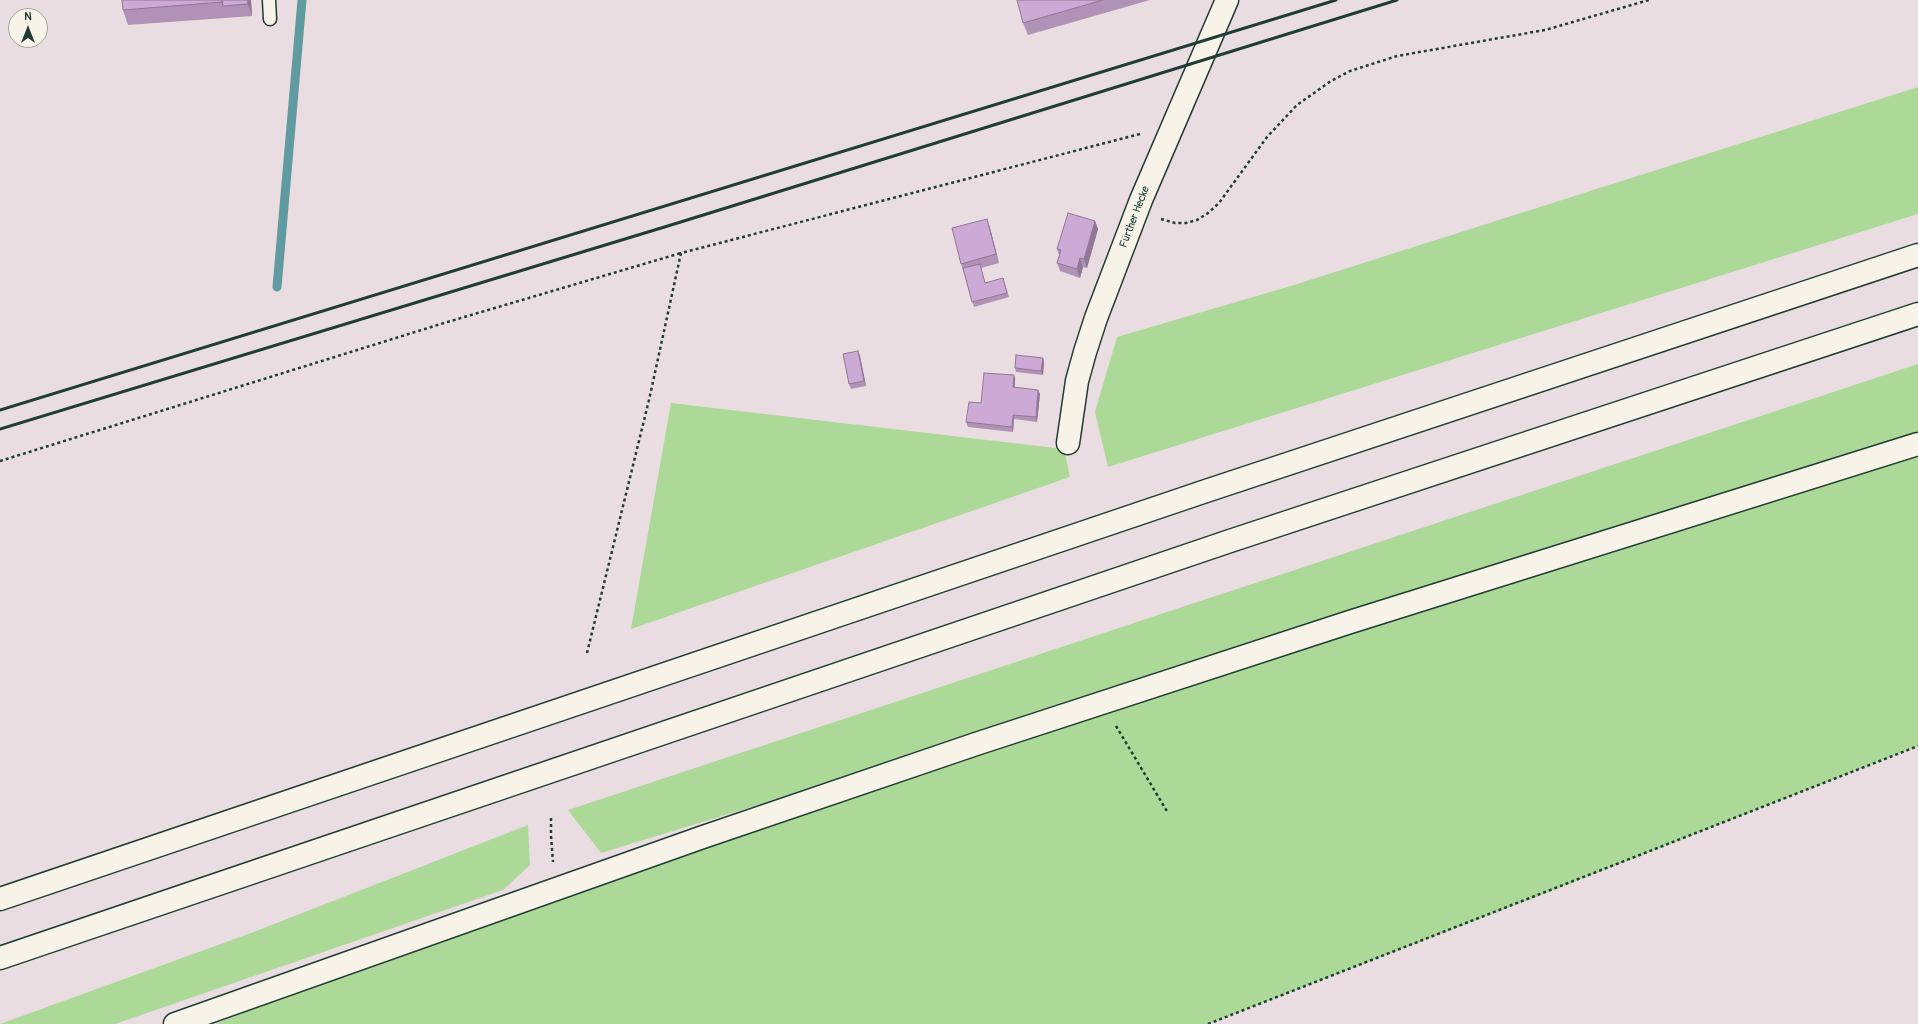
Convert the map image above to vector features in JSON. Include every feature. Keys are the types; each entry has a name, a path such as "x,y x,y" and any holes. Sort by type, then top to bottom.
{"main road":[{"name":"Fürther Hecke","path":"1068,443 1075,391 1083,356 1141,200 1227,0"},
{"path":"0,899 1214,488 1918,256"},
{"path":"0,958 1215,546 1918,314"},
{"path":"175,1024 558,888 968,747 1343,624 1918,444"}],"lane":[{"path":"269,0 270,19"}],"path":[{"path":"1141,200 1150,212 1164,220 1186,223 1203,217 1219,204 1267,137 1297,105 1331,80 1350,71 1410,53 1545,30 1649,0"},
{"path":"0,461 444,323 681,253 1172,126"},
{"path":"587,653 649,400 681,253"},
{"path":"1103,703 1168,813"},
{"path":"1208,1024 1918,746"},
{"path":"551,818 551,846 558,888"}],"green space":[{"path":"1918,87 1918,214 1108,467 1095,412 1117,337 1294,285"},
{"path":"1918,364 1918,746 1531,899 1208,1024 215,1024 558,888 1196,671 601,853 568,810"},
{"path":"671,403 1064,449 1070,477 631,629"},
{"path":"528,825 530,865 503,890 115,1024 0,1024 251,933"}],"building":[{"path":"122,0 221,0 222,2 123,10"},
{"path":"222,0 247,0 248,4 223,6"},
{"path":"1017,0 1103,0 1023,23"},
{"path":"1068,213 1095,221 1084,259 1080,258 1077,269 1057,263 1061,250 1057,249"},
{"path":"987,219 996,254 961,264 952,228"},
{"path":"980,264 985,283 1003,278 1007,293 972,302 963,268"},
{"path":"858,351 864,381 849,384 843,354"},
{"path":"1016,355 1043,358 1041,371 1015,368"},
{"path":"984,373 1014,375 1013,387 1038,390 1036,417 1013,415 1012,427 966,422 969,402 981,403"}],"waterway":[{"path":"277,287 302,0"}],"railway":[{"path":"0,410 1336,0"},
{"path":"0,429 671,225 1397,0"}]}
